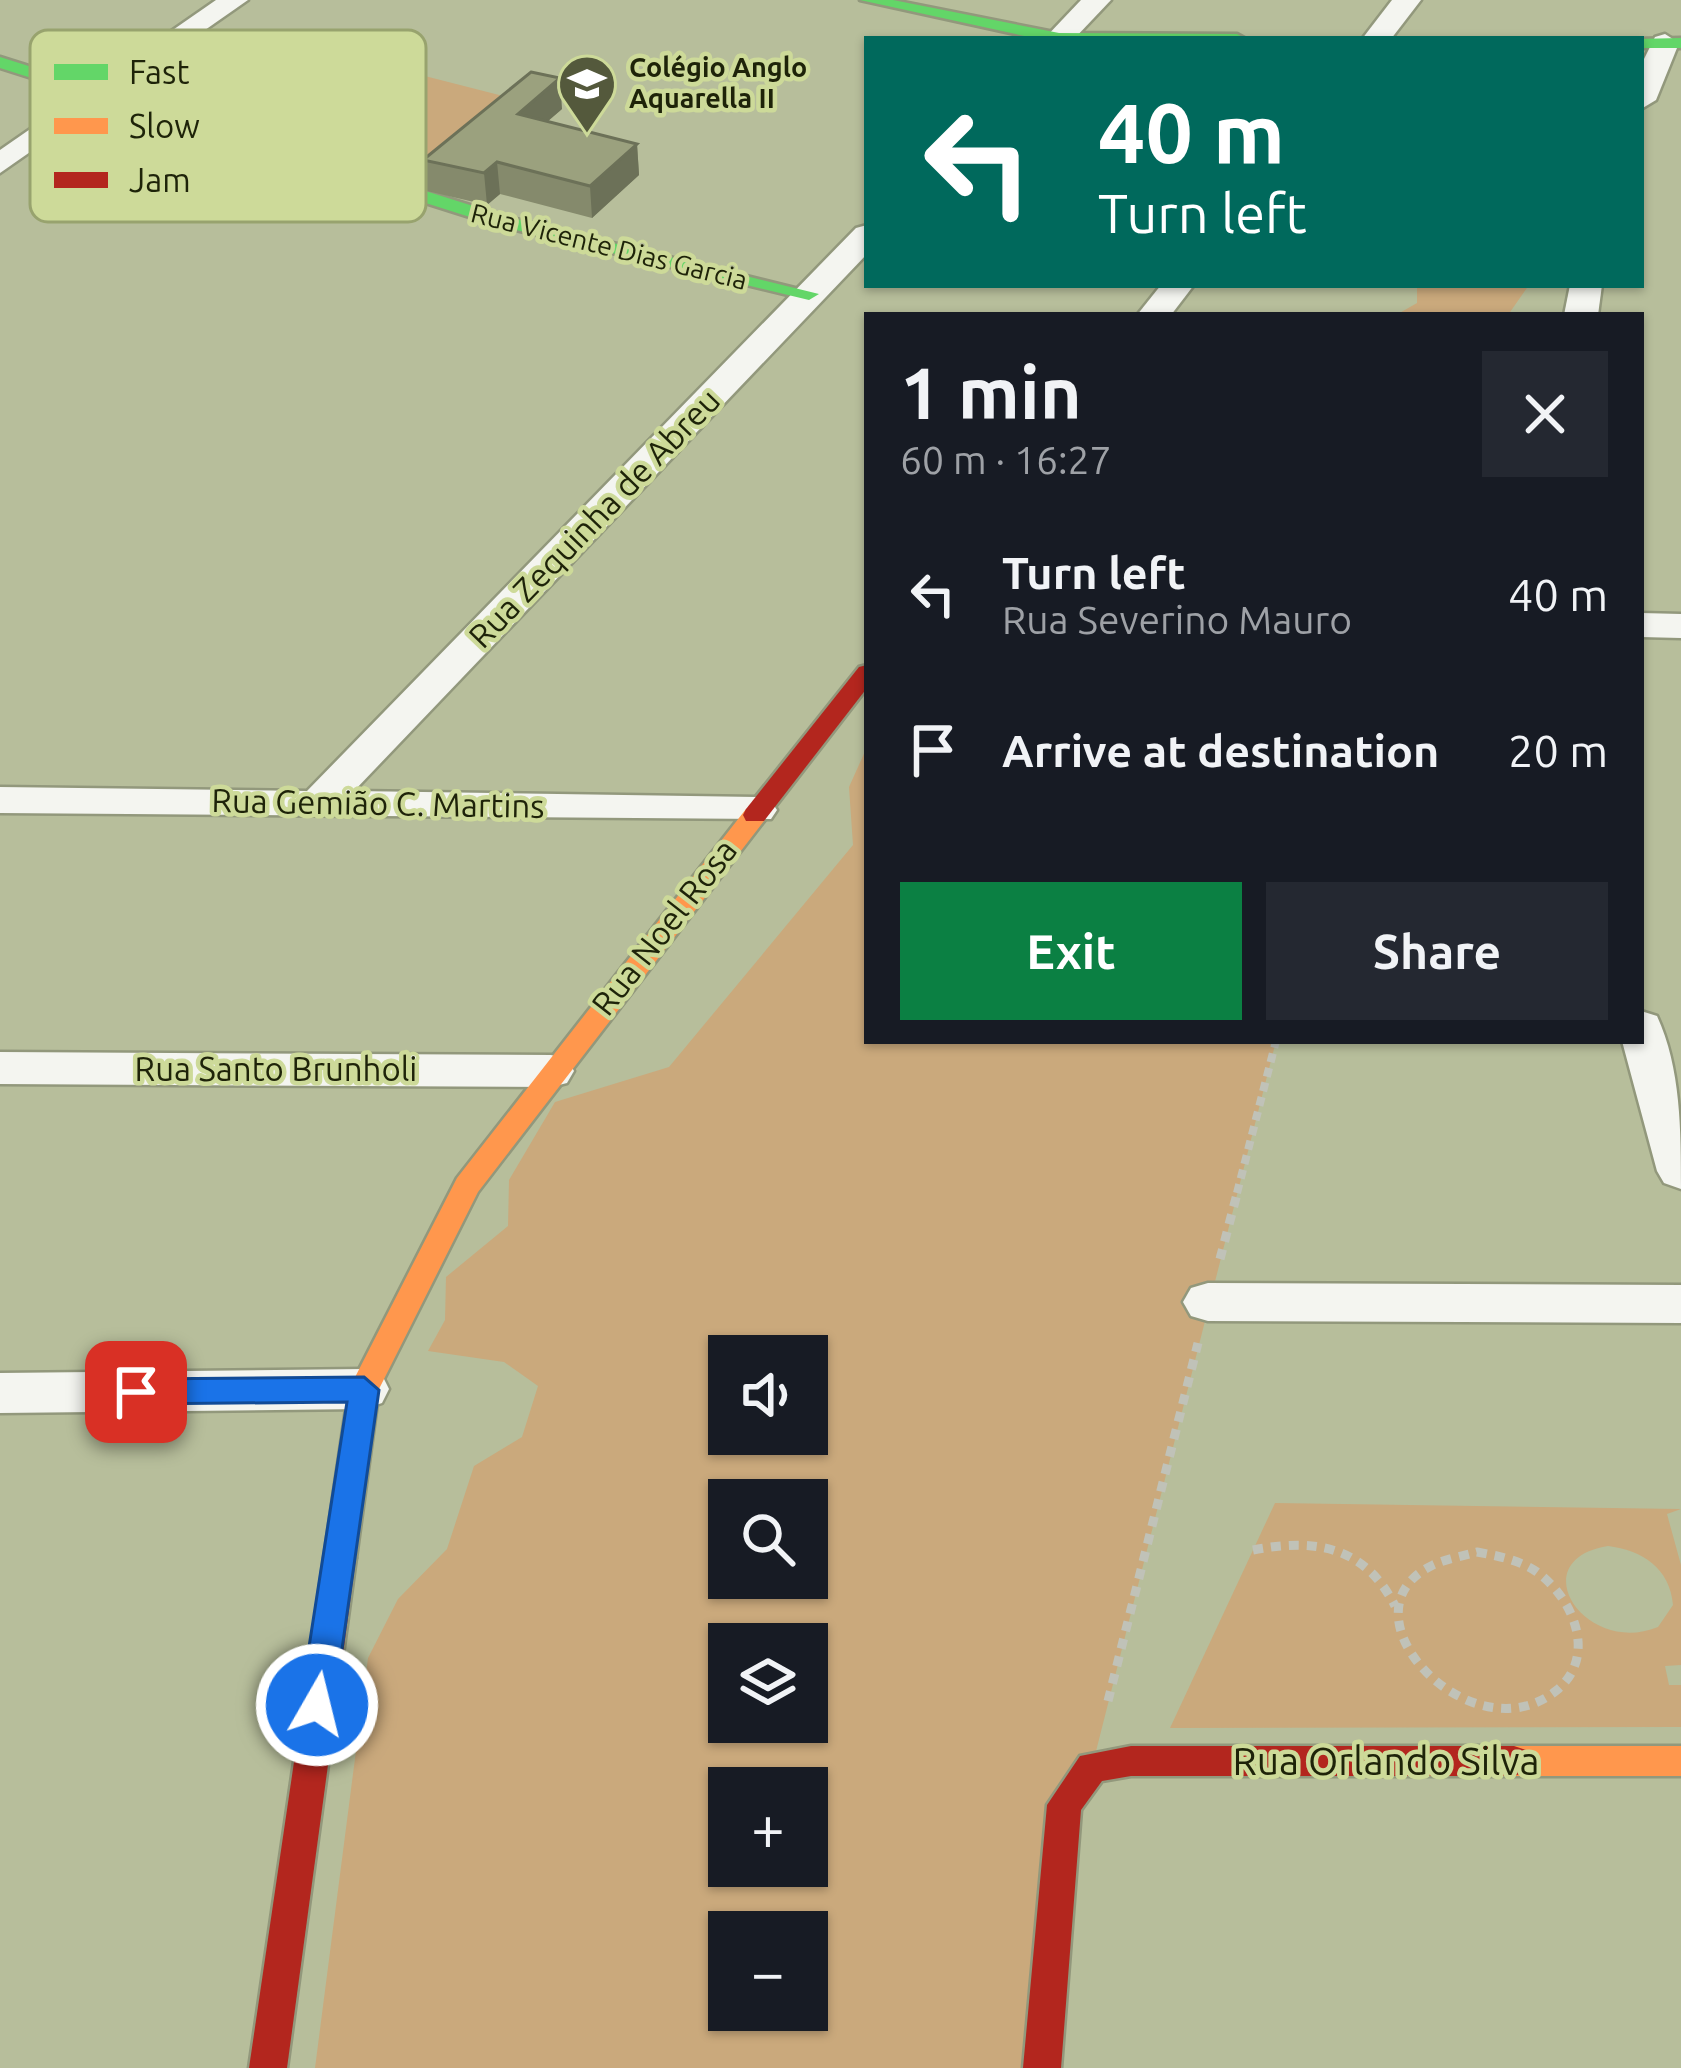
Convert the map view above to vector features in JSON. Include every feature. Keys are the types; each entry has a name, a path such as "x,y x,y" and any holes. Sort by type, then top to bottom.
{"street":[{"path":"190,30 234,0"},
{"path":"868,0 1044,36"},
{"path":"1062,36 1097,0"},
{"path":"1378,36 1407,0"},
{"path":"1644,92 1662,43"},
{"name":"Rua Vicente Dias Garcia","path":"0,62 30,72"},
{"path":"0,164 30,142"},
{"name":"Rua Vicente Dias Garcia","path":"426,200 714,276 808,295"},
{"name":"Rua Zequinha de Abreu","path":"320,801 864,238"},
{"path":"1156,312 1176,288"},
{"path":"1644,626 1681,626"},
{"name":"Rua Noel Rosa","path":"268,2068 364,1390 466,1186 551,1071 864,676"},
{"name":"Rua Gemião C. Martins","path":"0,800 756,810"},
{"path":"1644,1038 1681,1171"},
{"name":"Rua Santo Brunholi","path":"0,1068 551,1071"},
{"path":"1208,1302 1681,1304"},
{"path":"0,1393 364,1390"},
{"name":"Rua Orlando Silva","path":"1092,1766 1131,1761 1681,1761"},
{"path":"1042,2068 1064,1805 1092,1766"}],"path":[{"path":"1092,1766 1275,1044"},
{"path":"1253,1550 1315,1540 1341,1548 1383,1582 1409,1657 1427,1678 1480,1705 1535,1702 1560,1689 1575,1667 1581,1642 1575,1616 1559,1591 1536,1571 1507,1558 1477,1552 1434,1561 1405,1586 1396,1610"}],"shaded area":[{"path":"426,76 507,97 426,161"},
{"path":"1417,288 1527,288 1510,312 1401,312 1417,303"},
{"path":"864,754 864,1044 1275,1044 1092,1767 1032,2068 315,2068 368,1658 398,1599 447,1549 474,1466 522,1437 538,1386 504,1362 428,1351 445,1320 446,1277 508,1226 509,1180 555,1102 669,1067 853,845 849,787"},
{"path":"1275,1503 1681,1509 1667,1514 1681,1565 1681,1665 1665,1666 1669,1685 1681,1685 1681,1727 1170,1728","holes":["1608,1546 1652,1563 1666,1581 1673,1605 1658,1627 1631,1633 1607,1629 1573,1603 1566,1586 1569,1569 1582,1555"]}],"building":[{"path":"531,72 560,78 518,114 637,144 590,186 497,162 484,173 426,158"}],"traffic: fast":[{"path":"868,0 1049,36"},
{"path":"1644,43 1681,43"},
{"path":"0,62 30,72"},
{"path":"426,197 502,221 809,294"}],"traffic: slow":[{"path":"340,1558 364,1389 467,1186 755,815"},
{"path":"1514,1761 1681,1761"}],"traffic: jam":[{"path":"755,815 864,676"},
{"path":"268,2068 340,1558"},
{"path":"1042,2068 1064,1805 1092,1767 1131,1761 1514,1761"}],"place":[{"name":"Colégio Anglo Aquarella II","path":"587,135"}],"route":[{"path":"136,1392 364,1390 317,1705"}]}
